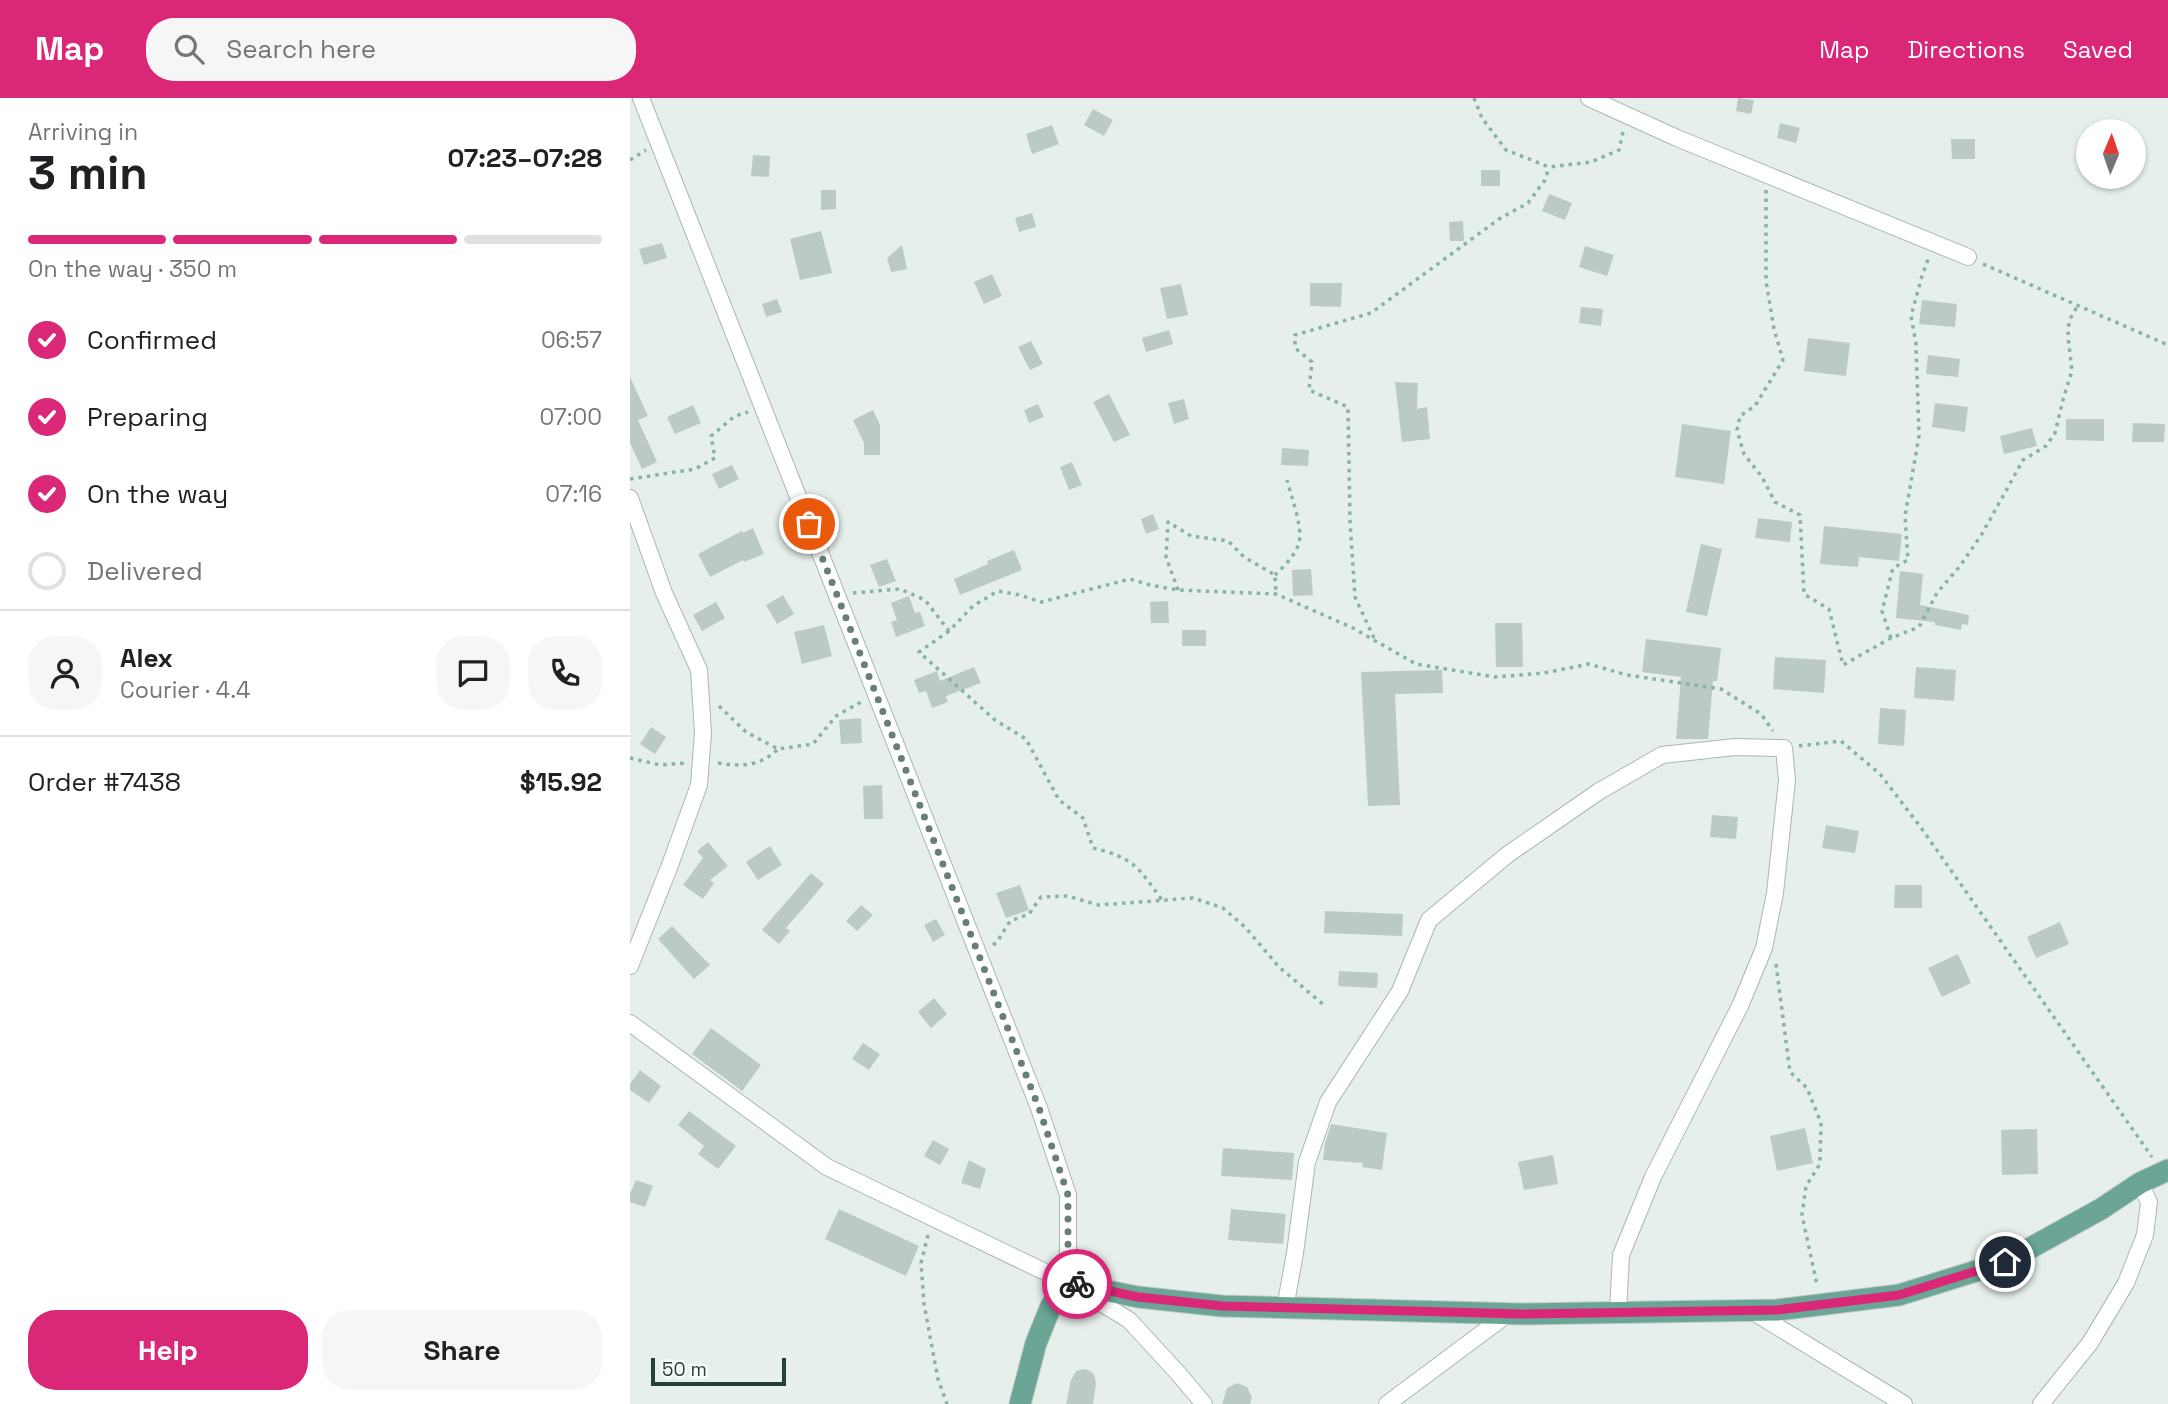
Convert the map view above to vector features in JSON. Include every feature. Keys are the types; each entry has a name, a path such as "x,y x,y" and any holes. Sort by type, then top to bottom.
{"main road":[{"path":"1020,1404 1036,1343 1051,1306 1068,1283 1138,1297 1222,1306 1509,1313 1777,1310 1899,1295 2005,1262 2165,1171"}],"street":[{"path":"641,98 1039,1108 1068,1195 1068,1283"},
{"path":"1589,98 1677,138 1968,257"},
{"path":"630,498 664,593 699,670 703,733 699,785 630,966"},
{"path":"1284,1308 1296,1253 1307,1163 1328,1102 1400,991 1429,920 1507,855 1598,792 1662,755 1735,747 1784,748 1787,780 1775,893 1764,948 1740,1006 1653,1177 1621,1255 1618,1312"},
{"path":"630,1023 827,1167 1068,1283 1129,1320 1204,1404"},
{"path":"2041,1404 2090,1343 2126,1283 2145,1235 2149,1202 2140,1184"},
{"path":"1750,1310 1904,1404"},
{"path":"1387,1404 1509,1313"}],"path":[{"path":"1474,98 1482,118 1506,150 1549,167 1591,162 1619,150 1622,132 1633,136"},
{"path":"1374,640 1355,597 1350,522 1348,407 1309,390 1312,362 1295,348 1295,335 1371,313 1499,219 1528,203 1545,180 1549,167"},
{"path":"1766,174 1766,281 1774,329 1783,360 1755,406 1740,416 1737,430 1744,454 1762,477 1775,502 1800,515 1804,594 1829,609 1843,665 1891,638 1919,627 1937,593 1982,534 2023,460 2046,446 2055,433 2072,372 2069,321 2078,305"},
{"path":"1891,638 1882,611 1893,568 1908,560 1905,516 1919,436 1916,344 1911,316 1935,243"},
{"path":"1968,257 2168,345"},
{"path":"630,479 695,469 715,458 711,436 736,416 763,407"},
{"path":"1276,594 1275,575 1294,555 1300,541 1298,520 1287,480"},
{"path":"1178,590 1166,557 1168,522 1191,536 1228,541 1244,557 1275,575"},
{"path":"1162,900 1133,862 1093,848 1083,818 1059,800 1026,739 995,720 919,652 948,631 973,606 998,591 1041,602 1130,579 1178,590 1276,594 1353,628 1416,664 1495,677 1544,673 1589,664 1627,675 1721,689 1761,714 1784,748 1841,741 1880,774 1922,829 2165,1171"},
{"path":"837,594 900,589 925,600 948,631"},
{"path":"700,687 746,732 778,749 813,744 836,716 876,694"},
{"path":"979,954 997,942 1010,921 1029,914 1041,897 1066,896 1099,905 1193,898 1223,908 1245,927 1279,967 1324,1005"},
{"path":"1767,933 1777,970 1790,1072 1807,1088 1821,1123 1820,1164 1806,1186 1802,1215 1821,1304"},
{"path":"932,1217 921,1263 924,1304 937,1379 947,1404"}],"building":[{"path":"1738,98 1754,100 1751,114 1736,111"},
{"path":"1093,109 1113,120 1104,136 1084,125"},
{"path":"1780,123 1800,128 1796,143 1777,138"},
{"path":"1052,125 1059,144 1032,154 1026,134"},
{"path":"1951,139 1975,139 1975,159 1952,159"},
{"path":"753,155 770,156 769,177 751,176"},
{"path":"1481,170 1500,170 1500,186 1481,186"},
{"path":"821,190 836,190 836,209 821,210"},
{"path":"1549,194 1572,203 1565,220 1542,211"},
{"path":"1032,213 1036,227 1019,232 1015,218"},
{"path":"1463,221 1464,241 1450,241 1449,222"},
{"path":"821,231 832,273 800,280 790,239"},
{"path":"662,243 667,258 644,265 639,249"},
{"path":"902,245 907,269 891,272 887,258"},
{"path":"1585,246 1614,255 1607,276 1579,267"},
{"path":"992,274 1002,296 984,304 974,282"},
{"path":"1310,283 1342,283 1341,307 1310,306"},
{"path":"1181,284 1188,315 1167,319 1160,288"},
{"path":"777,299 782,312 766,317 762,304"},
{"path":"1922,300 1957,304 1955,327 1919,324"},
{"path":"1581,307 1603,309 1601,326 1579,323"},
{"path":"1169,330 1173,344 1146,352 1142,338"},
{"path":"1808,338 1850,343 1846,376 1804,371"},
{"path":"1031,341 1043,364 1030,370 1018,347"},
{"path":"1928,355 1960,359 1958,377 1926,374"},
{"path":"630,377 648,416 638,420 657,462 642,469 630,443"},
{"path":"1395,382 1418,383 1417,409 1427,407 1430,439 1402,442"},
{"path":"1109,394 1130,435 1114,442 1093,402"},
{"path":"1184,399 1189,419 1174,424 1168,403"},
{"path":"1935,403 1968,407 1965,432 1932,427"},
{"path":"1038,404 1044,417 1029,423 1024,410"},
{"path":"693,405 701,423 675,434 667,417"},
{"path":"873,410 880,425 880,455 864,455 864,443 853,420"},
{"path":"2066,419 2104,419 2104,441 2066,440"},
{"path":"2133,423 2165,424 2164,442 2132,442"},
{"path":"1682,424 1731,431 1724,484 1675,477"},
{"path":"2032,428 2037,446 2004,454 2000,436"},
{"path":"1282,448 1309,450 1308,466 1281,465"},
{"path":"1072,462 1082,485 1069,490 1060,467"},
{"path":"732,465 739,479 719,489 712,474"},
{"path":"1153,514 1159,529 1146,534 1141,519"},
{"path":"1758,518 1792,522 1790,542 1755,538"},
{"path":"1824,526 1902,534 1899,561 1859,557 1858,567 1820,564"},
{"path":"753,528 764,554 744,562 743,560 710,577 698,554"},
{"path":"1701,544 1722,549 1707,616 1686,612"},
{"path":"1014,550 1022,570 960,595 954,579"},
{"path":"887,559 896,581 879,587 870,565"},
{"path":"1311,569 1313,595 1293,596 1292,570"},
{"path":"1900,571 1923,574 1920,605 1969,615 1968,625 1962,624 1961,630 1935,625 1935,622 1896,618"},
{"path":"783,595 794,614 777,624 766,605"},
{"path":"909,596 915,613 920,612 925,626 896,637 891,622 897,620 891,603"},
{"path":"1168,601 1169,623 1151,623 1150,602"},
{"path":"716,602 725,618 702,631 693,615"},
{"path":"1495,623 1522,623 1523,667 1496,667"},
{"path":"824,625 832,656 802,664 794,632"},
{"path":"1182,630 1206,630 1206,646 1182,646"},
{"path":"1646,639 1721,648 1717,681 1713,681 1708,739 1676,739 1681,677 1642,672"},
{"path":"1775,657 1826,660 1824,693 1773,689"},
{"path":"974,667 981,683 946,696 948,702 932,708 926,691 919,693 914,680 937,671 940,681"},
{"path":"1916,667 1956,670 1954,701 1914,698"},
{"path":"1442,670 1443,693 1395,694 1400,805 1368,806 1361,672"},
{"path":"1880,708 1906,710 1904,746 1878,744"},
{"path":"861,718 862,743 841,744 839,720"},
{"path":"651,727 666,737 655,754 640,744"},
{"path":"882,785 883,819 864,819 863,786"},
{"path":"1712,815 1738,817 1736,839 1710,837"},
{"path":"1826,825 1859,831 1855,853 1822,848"},
{"path":"708,842 728,866 710,880 714,883 703,899 683,885 703,858 697,851"},
{"path":"770,846 782,865 758,880 746,862"},
{"path":"811,873 824,884 786,928 790,931 779,944 762,930"},
{"path":"1020,885 1029,910 1006,918 996,893"},
{"path":"1895,885 1922,885 1922,908 1894,908"},
{"path":"861,905 873,915 857,931 846,921"},
{"path":"1325,911 1403,914 1402,936 1324,933"},
{"path":"936,919 945,935 933,942 924,925"},
{"path":"2060,922 2069,944 2036,958 2027,937"},
{"path":"672,926 710,965 694,979 658,939"},
{"path":"1958,954 1971,983 1942,997 1928,968"},
{"path":"1339,971 1378,973 1377,988 1338,986"},
{"path":"934,998 947,1014 931,1028 918,1012"},
{"path":"711,1028 761,1065 742,1091 692,1054"},
{"path":"863,1043 880,1054 869,1070 852,1059"},
{"path":"640,1070 661,1086 649,1103 630,1090 630,1084"},
{"path":"689,1111 736,1146 718,1169 698,1154 704,1146 678,1125"},
{"path":"1331,1124 1387,1133 1382,1170 1362,1167 1363,1163 1323,1160"},
{"path":"1805,1128 1813,1163 1777,1171 1770,1136"},
{"path":"2037,1129 2038,1174 2002,1175 2001,1130"},
{"path":"933,1140 949,1149 940,1165 924,1156"},
{"path":"1223,1148 1294,1153 1292,1180 1221,1176"},
{"path":"1553,1155 1558,1184 1524,1190 1518,1162"},
{"path":"969,1160 986,1169 980,1189 961,1183"},
{"path":"636,1180 653,1186 645,1207 630,1202 630,1194"},
{"path":"839,1209 919,1246 906,1276 825,1239"},
{"path":"1231,1209 1286,1214 1283,1244 1228,1240"},
{"path":"1086,1369 1094,1374 1096,1384 1093,1404 1066,1404 1071,1380 1076,1371"},
{"path":"1237,1383 1247,1387 1252,1397 1250,1404 1222,1404 1227,1388"}],"way so far":[{"path":"809,524 1039,1108 1068,1195 1068,1283 1077,1284"}],"route":[{"path":"1077,1284 1138,1297 1222,1306 1522,1314 1777,1310 1899,1295 2005,1262"}]}
